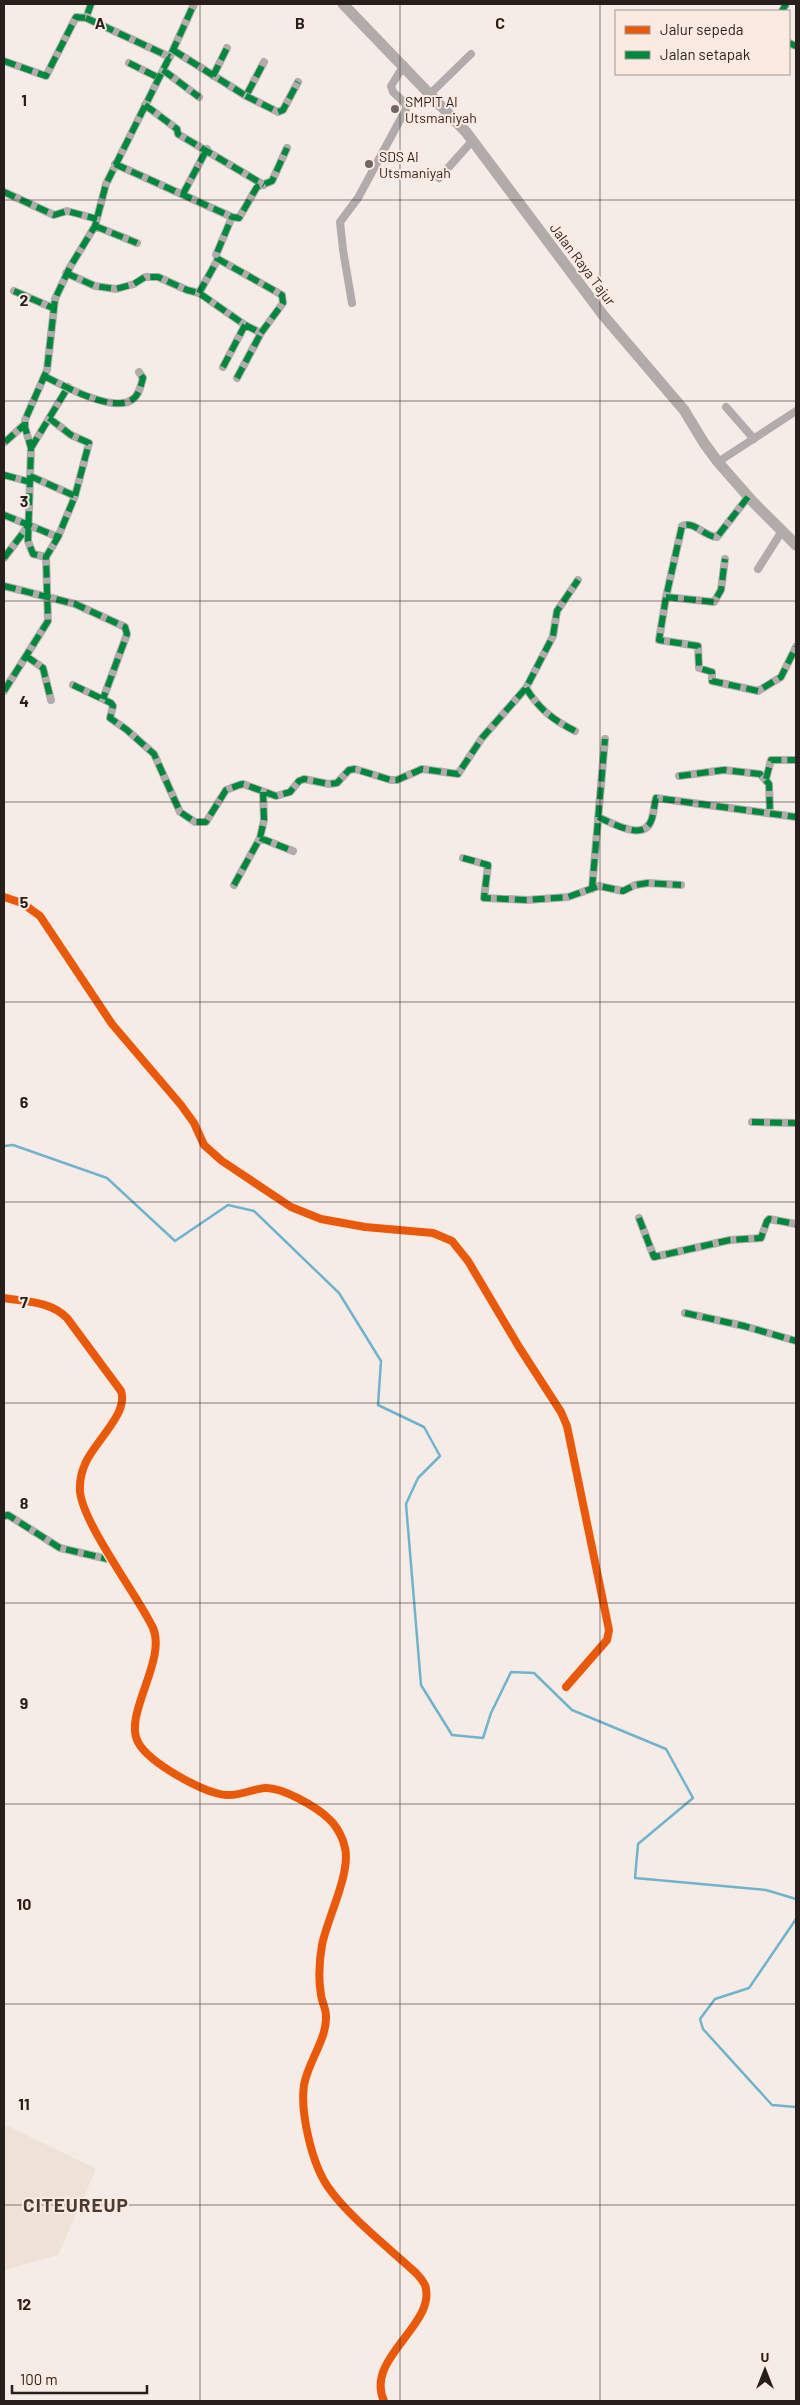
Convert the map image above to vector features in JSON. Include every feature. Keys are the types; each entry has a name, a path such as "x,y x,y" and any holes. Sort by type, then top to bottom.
{"main road":[{"name":"Jalan Raya Tajur","path":"343,4 431,93 473,140 603,315 684,410 718,462 748,497 796,544"}],"street":[{"path":"86,18 90,4"},
{"path":"46,557 33,554 29,548 31,448 25,424 30,404 46,377 53,308 66,274 96,223 106,184 115,164 172,54 194,4"},
{"path":"4,61 46,76 76,17 86,18 172,54 278,112 282,110 298,82"},
{"path":"213,76 227,48"},
{"path":"431,93 471,54"},
{"path":"246,96 264,62"},
{"path":"129,63 159,78"},
{"path":"352,303 342,250 340,222 358,198 406,109 406,104 393,92 391,86 404,65"},
{"path":"163,70 199,97"},
{"path":"145,105 177,129 178,134 207,149 264,185"},
{"path":"439,178 473,140"},
{"path":"115,164 232,217 239,218 257,187 272,181 287,148"},
{"path":"183,194 207,149"},
{"path":"4,192 54,215 67,211 136,243"},
{"path":"232,217 217,250 216,255 218,259 282,295 284,303 261,333 238,378"},
{"path":"199,294 218,259"},
{"path":"66,274 95,286 116,288 134,284 146,277 158,277 199,294 245,325 261,333"},
{"path":"14,291 53,308"},
{"path":"223,367 245,325"},
{"path":"234,348 249,356"},
{"path":"46,377 92,398 116,404 132,400 143,378 139,372"},
{"path":"31,448 68,387"},
{"path":"726,407 754,439"},
{"path":"718,462 796,411"},
{"path":"4,691 48,621 46,557 58,537 75,496 89,443 71,435 49,418"},
{"path":"4,442 25,424"},
{"path":"4,475 30,479 75,496"},
{"path":"748,497 717,536 710,537 690,525 682,526 666,597 659,640 698,646 699,668 712,672 712,681 758,691 781,677 796,647"},
{"path":"4,515 58,537"},
{"path":"4,558 29,525"},
{"path":"758,569 782,531"},
{"path":"666,597 714,602 721,590 725,559"},
{"path":"73,685 112,704 109,715 111,719 127,730 154,754 180,812 195,822 206,822 226,790 232,786 243,784 276,796 284,795 299,781 334,784 349,770 355,769 391,780 397,780 422,769 458,774 482,738 526,688 553,636 558,611 570,588 578,580"},
{"path":"4,586 75,604 116,621 127,630 103,699"},
{"path":"26,656 42,668 52,700"},
{"path":"526,688 542,710 556,722 575,731"},
{"path":"592,889 605,739"},
{"path":"770,813 770,794 766,779 771,760 796,760"},
{"path":"679,776 737,770 760,774 766,779"},
{"path":"234,885 260,838 264,820 263,792"},
{"path":"598,817 627,830 640,830 648,826 651,821 656,798 796,817"},
{"path":"260,838 293,851"},
{"path":"464,858 488,864 484,898 527,900 568,898 599,886 623,891 635,885 648,883 681,885"},
{"path":"4,898 22,903 40,916 112,1024 194,1123 204,1145 222,1161 291,1207 322,1219 366,1227 433,1233 452,1241 468,1261 509,1332 561,1412 572,1448 580,1497 609,1630 607,1640 566,1686"},
{"path":"752,1122 796,1123"},
{"path":"639,1218 654,1257 730,1240 759,1239 763,1236 766,1221 769,1219 796,1224"},
{"path":"4,1298 46,1304 58,1309 121,1391 123,1397 118,1414 85,1464 79,1488 80,1500 112,1560 155,1631 155,1651 136,1719 134,1733 138,1744 155,1761 212,1793 229,1796 267,1788 289,1794 329,1819 338,1829 346,1849 343,1874 322,1943 318,1974 326,2017 304,2084 302,2108 307,2135 326,2185 340,2201 416,2272 424,2284 426,2303 415,2323 393,2352 385,2368 381,2386 384,2401"},
{"path":"685,1313 744,1326 796,1341"},
{"path":"4,1516 8,1515 60,1548 112,1560"}],"shaded area":[{"path":"4,2124 96,2169 58,2255 4,2270"}],"waterway":[{"path":"4,1146 13,1145 107,1178 175,1241 228,1205 254,1211 339,1293 381,1361 378,1405 424,1427 440,1456 418,1478 406,1504 421,1685 452,1735 483,1738 491,1713 511,1672 534,1673 572,1710 666,1749 693,1798 638,1844 635,1878 766,1890 796,1899"},
{"path":"796,1919 749,1988 715,1999 700,2019 703,2029 772,2105 796,2107"}],"marked path":[{"path":"4,61 46,76 76,17 86,18 91,4"},
{"path":"30,476 75,496 58,537 46,557 33,554 28,541 31,448 25,420 47,370 55,299 70,267 95,226 106,184 194,4"},
{"path":"783,10 786,4"},
{"path":"86,18 170,57"},
{"path":"790,43 796,46"},
{"path":"213,76 227,48"},
{"path":"173,50 246,96 264,62"},
{"path":"129,63 159,78"},
{"path":"163,70 199,97"},
{"path":"246,96 278,112 283,110 298,82"},
{"path":"145,105 177,129 178,134 264,185"},
{"path":"115,164 232,217 239,218 257,187 272,181 287,148"},
{"path":"183,194 207,149"},
{"path":"4,192 54,215 67,211 97,219"},
{"path":"66,273 95,286 116,289 134,284 145,277 158,277 187,290 199,293 245,325 261,333 283,303 282,295 218,259 216,255 232,217"},
{"path":"95,226 137,243"},
{"path":"199,293 218,259"},
{"path":"14,291 53,308"},
{"path":"223,367 245,325"},
{"path":"237,378 261,333"},
{"path":"46,377 89,397 102,401 125,403 133,399 138,392 143,378 139,372"},
{"path":"31,448 68,387"},
{"path":"49,418 71,435 89,443 75,496"},
{"path":"5,442 25,424"},
{"path":"4,475 30,482"},
{"path":"748,497 717,537 690,525 682,526 666,597 659,640 698,646 699,668 712,672 712,681 758,691 781,677 796,647"},
{"path":"4,515 58,537"},
{"path":"4,558 29,525"},
{"path":"4,691 48,621 46,557"},
{"path":"666,597 714,602 721,590 725,559"},
{"path":"73,685 111,703 113,706 110,718 154,754 180,812 195,822 206,822 226,790 243,784 276,796 290,792 299,781 304,779 329,784 337,783 349,770 355,769 391,780 397,780 422,769 458,774 482,738 526,688 553,636 557,611 578,580"},
{"path":"4,586 75,604 125,627 127,634 103,699"},
{"path":"26,656 43,668 51,700"},
{"path":"526,688 547,713 575,731"},
{"path":"592,889 605,739"},
{"path":"766,779 771,760 796,760"},
{"path":"679,776 724,770 760,774 769,784 770,813"},
{"path":"234,885 260,838 264,820 263,792"},
{"path":"598,817 626,829 641,830 647,827 651,821 656,798 796,817"},
{"path":"260,838 293,851"},
{"path":"463,858 488,865 484,898 527,900 568,897 599,886 623,891 635,885 648,883 681,885"},
{"path":"752,1122 796,1123"},
{"path":"639,1218 654,1257 730,1240 761,1238 769,1219 796,1224"},
{"path":"685,1313 744,1326 796,1341"},
{"path":"4,1516 8,1515 60,1548 112,1560"}],"cycle path":[{"path":"4,897 22,903 40,916 112,1024 181,1105 194,1123 204,1145 222,1161 291,1207 321,1219 365,1227 433,1233 452,1241 468,1261 519,1347 561,1412 567,1426 609,1630 607,1640 566,1687"},
{"path":"4,1298 38,1303 60,1312 67,1318 121,1391 120,1409 89,1456 82,1472 80,1486 81,1499 88,1516 98,1536 146,1614 153,1628 156,1641 154,1656 136,1717 135,1731 138,1742 153,1759 164,1767 205,1789 227,1795 265,1788 290,1794 329,1819 343,1840 346,1858 345,1870 322,1945 320,1964 320,1988 326,2013 326,2025 321,2042 306,2076 303,2096 304,2110 312,2152 328,2187 346,2209 416,2273 425,2285 426,2299 421,2314 384,2370 381,2385 384,2401"}],"place":[{"name":"SMPIT Al Utsmaniyah","path":"395,109"},
{"name":"SDS Al Utsmaniyah","path":"369,164"}],"district":[{"name":"CITEUREUP","path":"76,2204"}]}
